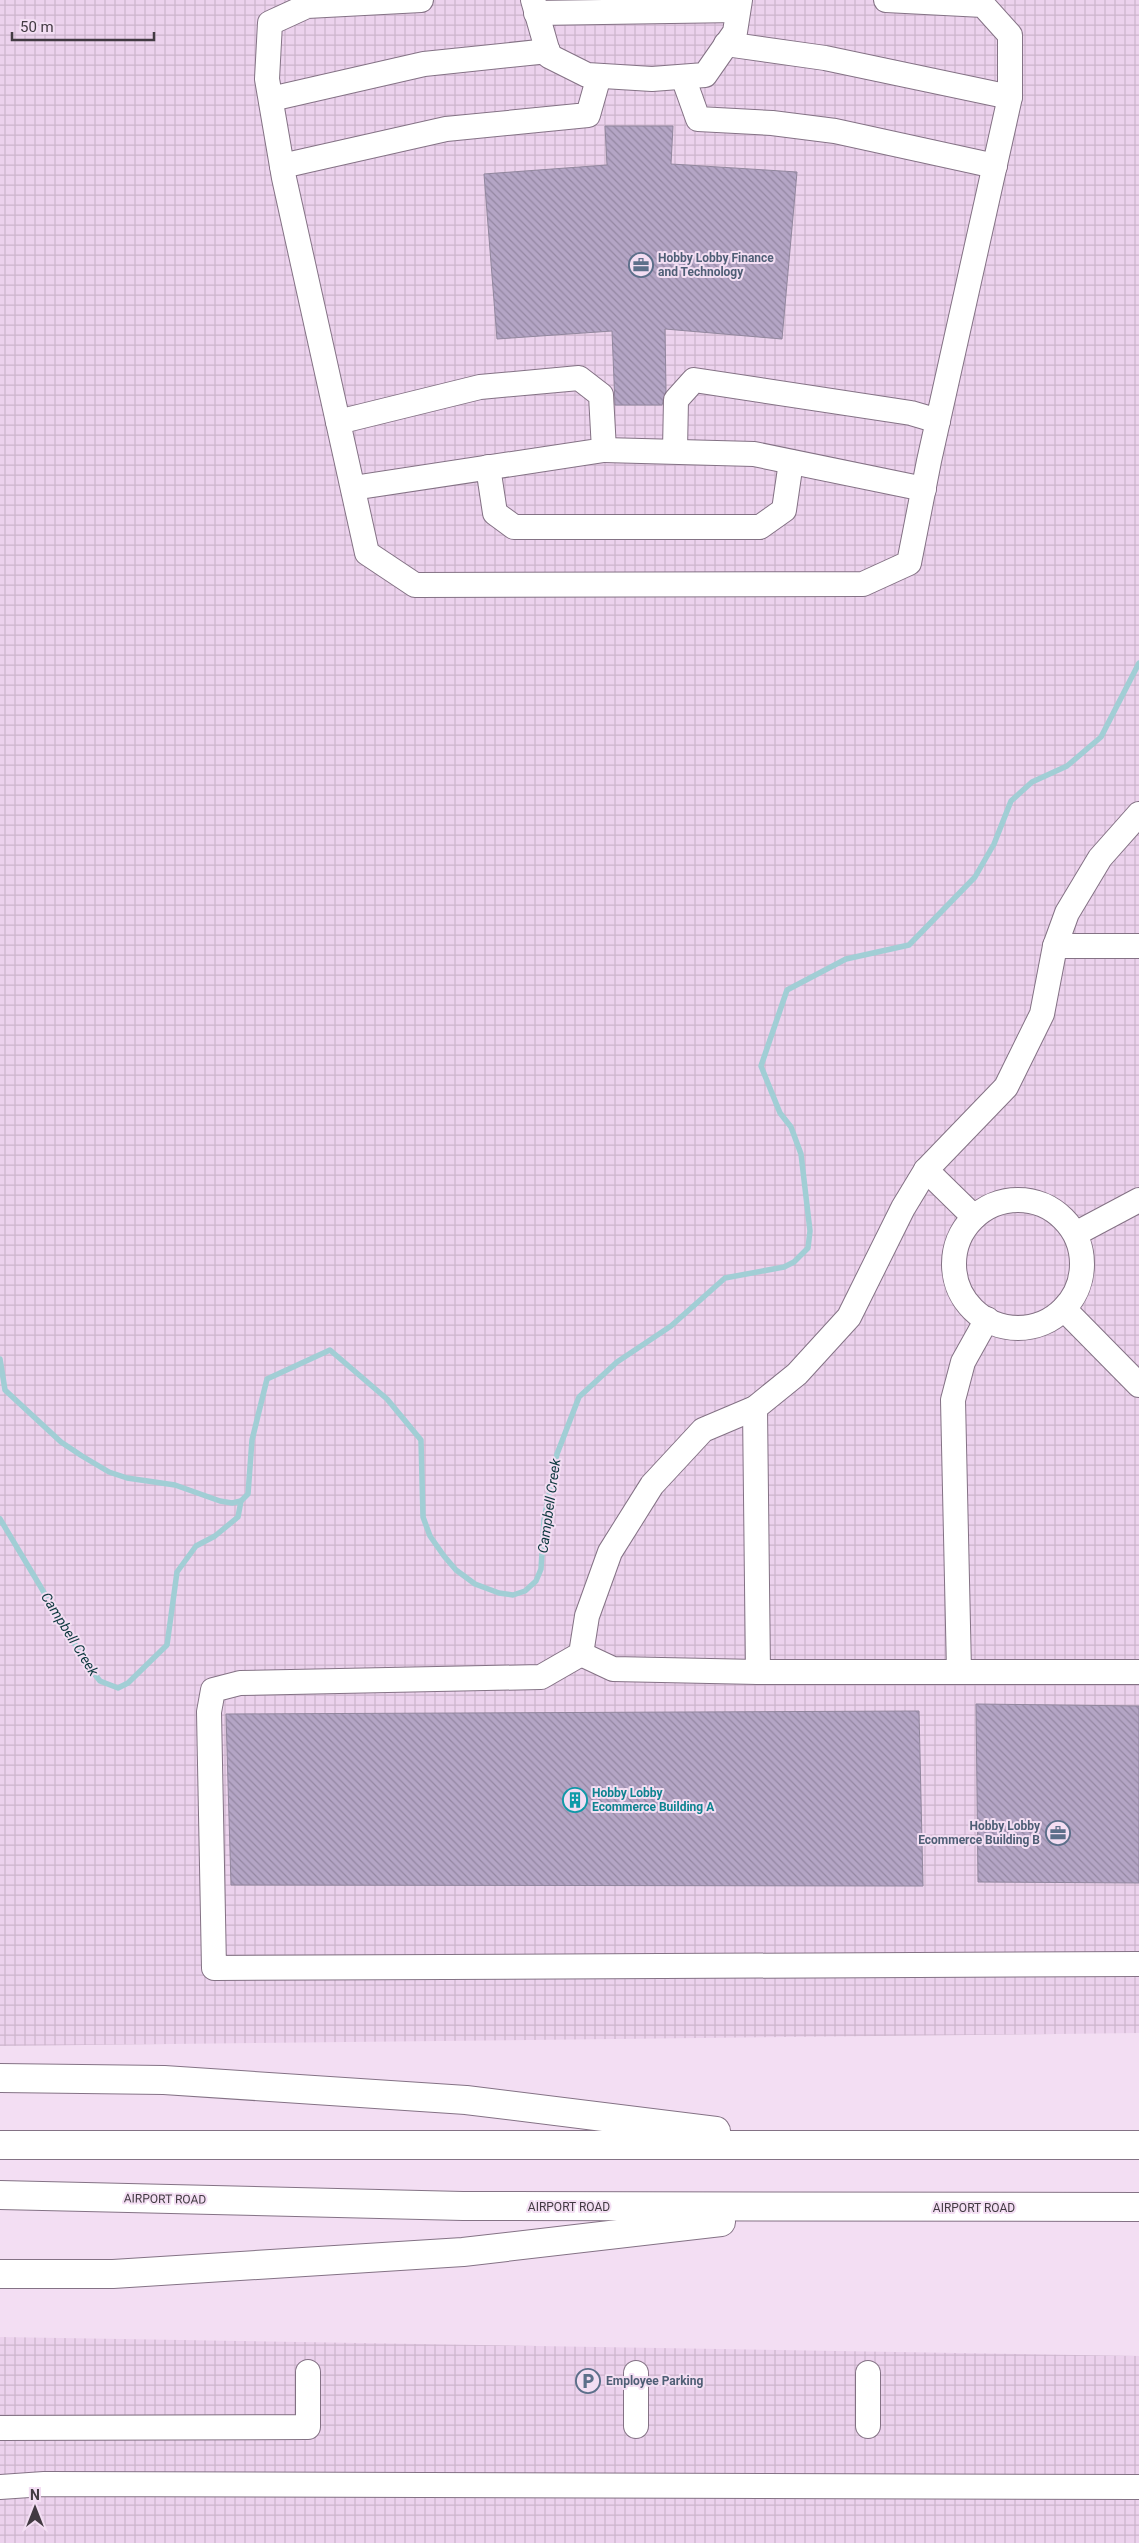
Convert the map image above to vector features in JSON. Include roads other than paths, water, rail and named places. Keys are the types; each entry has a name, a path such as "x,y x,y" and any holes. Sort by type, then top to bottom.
{"highway":[{"path":"0,2078 164,2080 466,2100 835,2146"},
{"path":"0,2145 1139,2145"},
{"name":"AIRPORT ROAD","path":"0,2196 462,2206 1139,2207"},
{"path":"0,2274 113,2274 463,2252 848,2208"}],"lane":[{"path":"421,0 307,6 270,23 267,79 282,166 368,553 415,585 863,584 909,563 938,421 1010,97 1010,35 983,5 886,0"},
{"path":"739,5 735,32 705,75 652,79 587,75 549,56 534,6 739,5"},
{"path":"726,44 825,58 1010,97"},
{"path":"271,99 424,64 548,51"},
{"path":"282,166 446,129 588,115 599,76"},
{"path":"682,77 698,120 772,123 835,130 995,166"},
{"path":"338,422 480,387 580,378 601,394 604,450"},
{"path":"675,450 676,400 694,380 911,412 938,421"},
{"path":"353,488 604,450 675,450 754,454 924,489"},
{"path":"488,467 494,512 514,527 760,527 784,510 791,462"},
{"path":"581,1654 587,1616 610,1552 652,1485 703,1430 755,1408 797,1374 849,1317 902,1208 926,1170 1006,1087 1042,1014 1055,946 1066,912 1100,858 1139,814"},
{"path":"1055,946 1139,946"},
{"path":"926,1170 974,1217"},
{"path":"1011,1200 1032,1201 1051,1208 1077,1233 1082,1257 1082,1276 1075,1294 1064,1309 1051,1319 1027,1327 1002,1326 987,1320 973,1309 963,1296 956,1280 954,1263 956,1246 964,1230 974,1217 998,1204 1011,1200"},
{"path":"1077,1233 1139,1200"},
{"path":"1064,1309 1139,1385"},
{"path":"959,1671 953,1400 964,1362 987,1320"},
{"path":"755,1408 758,1672"},
{"path":"581,1654 613,1669 758,1672 1139,1672"},
{"path":"581,1654 540,1677 240,1683 213,1690 209,1712 214,1968 1139,1964"},
{"path":"0,2428 308,2427 308,2372"},
{"path":"636,2373 636,2426"},
{"path":"868,2373 868,2426"},
{"path":"0,2487 18,2484 1139,2487"}],"waterway":[{"name":"Campbell Creek","path":"0,1519 88,1666 100,1681 118,1688 128,1683 167,1645 177,1572 196,1546 215,1536 238,1517 241,1501 248,1494 252,1440 267,1379 330,1350 387,1399 421,1440 423,1517 430,1536 444,1556 456,1570 475,1584 499,1593 513,1595 525,1591 536,1581 541,1569 544,1520 557,1454 579,1397 617,1362 671,1326 725,1278 784,1267 794,1262 808,1248 810,1231 801,1154 791,1127 780,1113 761,1066 787,990 846,959 909,945 975,877 994,844 1011,801 1032,782 1067,766 1101,737 1139,663"},
{"path":"0,1359 5,1390 61,1442 109,1472 127,1478 175,1485 220,1501 232,1503 241,1501"}],"place":[{"name":"Hobby Lobby Finance and Technology","path":"641,265"},
{"name":"Hobby Lobby Ecommerce Building A","path":"575,1800"},
{"name":"Hobby Lobby Ecommerce Building B","path":"1058,1833"},
{"name":"Employee Parking","path":"588,2381"}]}
